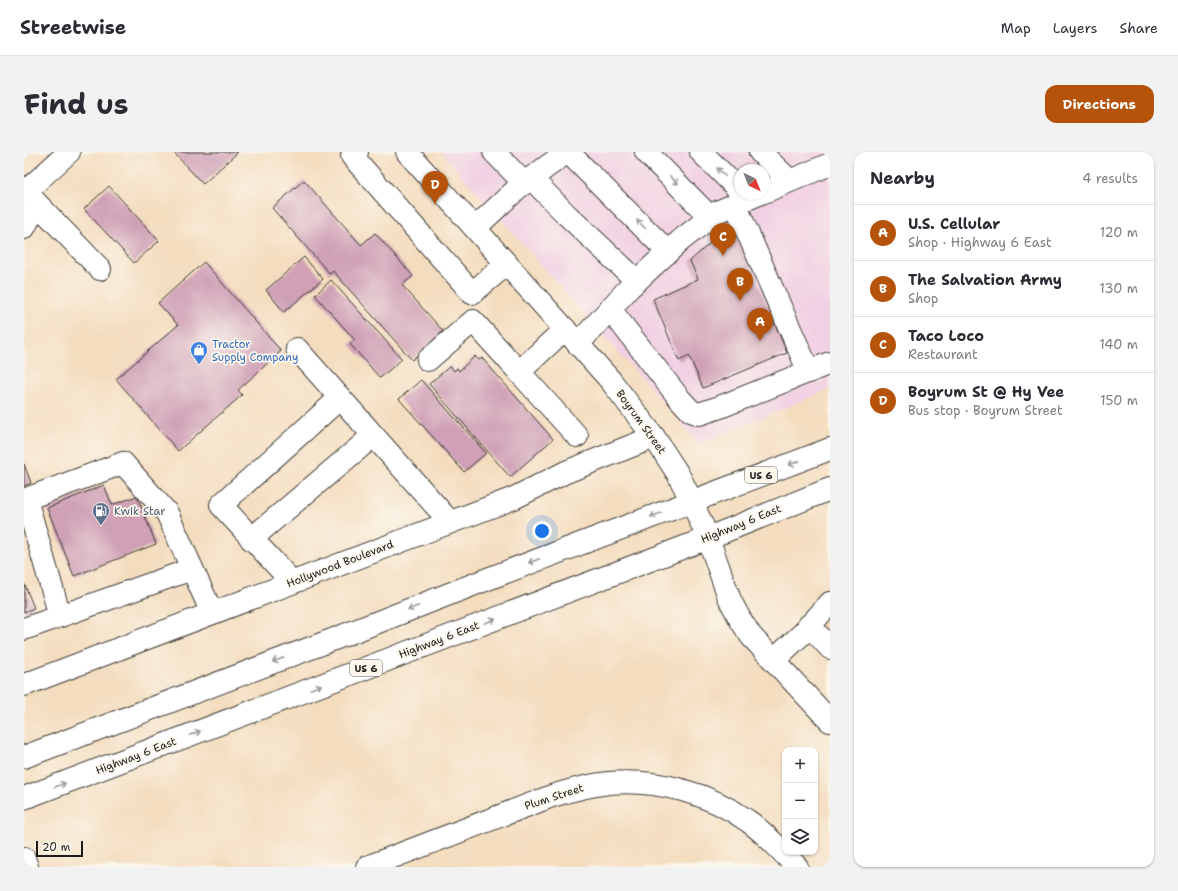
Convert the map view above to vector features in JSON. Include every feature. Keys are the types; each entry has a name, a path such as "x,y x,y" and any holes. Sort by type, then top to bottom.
{"street":[{"path":"24,228 28,194 69,152"},
{"path":"357,152 352,156 472,293 507,264"},
{"name":"Boyrum Street","path":"407,152 611,381 654,438 678,474 692,502 708,538 730,600 740,619 751,636 830,722"},
{"path":"494,152 567,215 637,281"},
{"path":"646,152 710,217"},
{"path":"701,152 734,183"},
{"path":"760,152 790,181"},
{"path":"770,188 830,164 818,152"},
{"path":"475,228 560,154 668,252"},
{"path":"28,194 100,269"},
{"path":"519,372 572,337 610,309 668,252 710,217 740,200"},
{"path":"749,200 809,372"},
{"path":"610,309 679,398 691,410 699,414 830,364"},
{"path":"428,360 473,321 577,436"},
{"path":"297,349 450,522"},
{"path":"292,582 221,505 340,398"},
{"path":"251,539 373,436"},
{"name":"Hollywood Boulevard","path":"24,685 514,498 566,472 654,438"},
{"name":"US 6","path":"24,757 830,449"},
{"path":"60,616 25,500 123,463 167,513 212,613"},
{"name":"Highway 6 East","path":"24,798 708,538 830,489"},
{"path":"24,629 192,569"},
{"path":"774,660 830,603"},
{"path":"809,625 830,648"},
{"name":"Plum Street","path":"367,867 552,796 580,787 609,783 639,783 675,788 696,794 723,806 748,821 771,839 797,867"},
{"path":"24,858 27,867"}],"shaded area":[{"path":"441,152 830,152 830,389 700,444"}],"building":[{"path":"177,152 238,152 203,184 175,154"},
{"path":"304,180 361,245 375,233 413,276 402,285 443,331 412,360 333,271 330,274 272,208"},
{"path":"109,186 159,241 134,263 84,209"},
{"path":"737,233 787,353 703,388 689,356 679,361 653,299 698,279 690,261 710,243"},
{"path":"304,257 323,279 284,312 266,290"},
{"name":"Tractor Supply Company","path":"204,262 281,351 238,390 242,395 178,451 116,379 178,325 158,303"},
{"path":"331,280 402,359 380,378 350,344 355,340 315,295"},
{"path":"475,356 479,360 482,358 553,439 510,477 429,384 450,366 454,371 457,368 459,371"},
{"path":"421,380 486,453 464,472 399,399"},
{"path":"24,464 31,483 24,486"},
{"name":"Kwik Star","path":"104,485 112,505 137,496 156,544 74,576 47,508"},
{"path":"24,583 34,608 24,612"}],"place":[{"name":"Boyrum St @ Hy Vee","path":"435,204"},
{"name":"Taco Loco","path":"723,256"},
{"name":"The Salvation Army","path":"740,301"},
{"name":"U.S. Cellular","path":"760,341"},
{"name":"Tractor Supply Company","path":"199,365"},
{"name":"Kwik Star","path":"101,526"}]}
